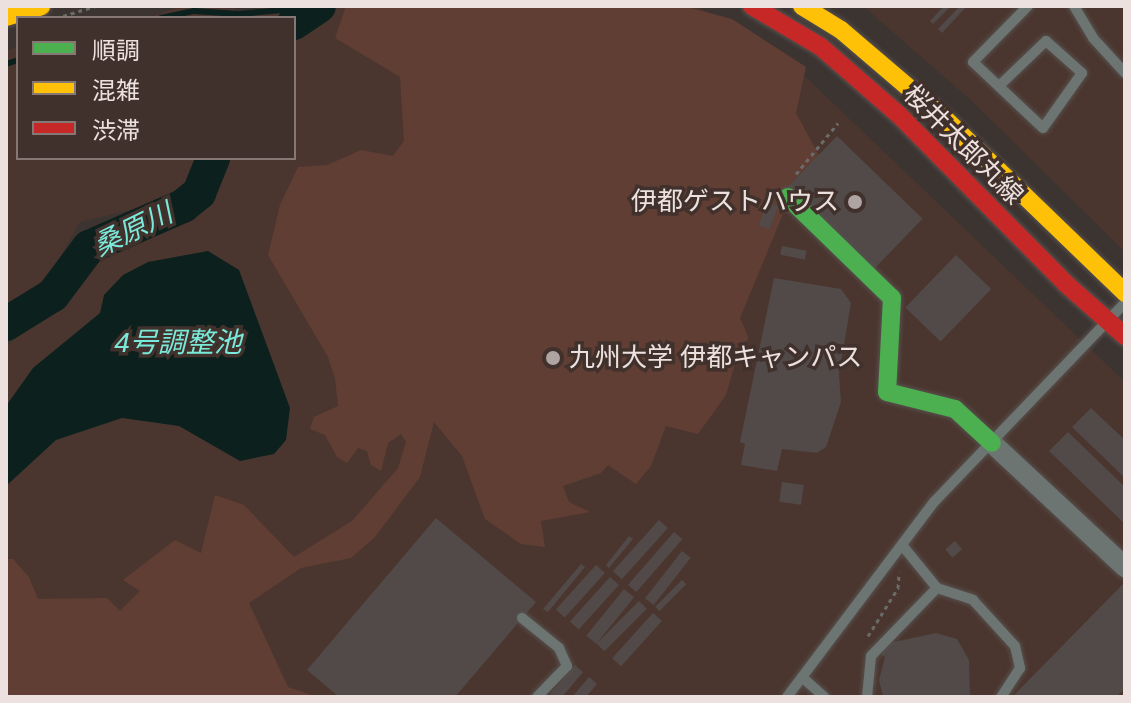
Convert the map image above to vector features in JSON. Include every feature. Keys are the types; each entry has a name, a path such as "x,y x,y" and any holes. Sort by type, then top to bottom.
{"main road":[{"path":"6,17 41,6"},
{"name":"桜井太郎丸線","path":"752,6 843,66 1125,336"},
{"name":"桜井太郎丸線","path":"802,6 841,30 944,118 1125,293"},
{"path":"788,197 892,298 887,392 955,409 992,443"}],"street":[{"path":"992,443 1125,567"}],"lane":[{"path":"999,86 1046,41 1082,73 1043,128 973,62 1028,6"},
{"path":"1074,6 1093,38 1125,73"},
{"path":"787,697 902,545 992,443 1125,303"},
{"path":"902,545 937,588 973,600 1015,646 1020,668 1001,697"},
{"path":"867,697 871,656 937,588"},
{"path":"522,618 559,648 567,666 537,697"},
{"path":"802,677 824,697"}],"path":[{"path":"63,16 96,6"},
{"path":"788,197 799,164 838,123"}],"shaded area":[{"path":"180,6 236,6 231,16 153,16"},
{"name":"九州大学 伊都キャンパス","path":"262,6 697,6 792,64 1125,382 1125,697 6,697 6,348 32,319 69,297 97,246 178,222 204,202 216,189 219,160 296,160 296,16 257,16"},
{"path":"346,6 683,6 732,19 806,67 796,113 822,161 804,209 783,214 740,318 748,336 745,362 735,364 726,395 698,434 666,426 651,466 636,484 608,465 601,473 563,486 569,502 590,512 541,521 545,547 521,544 485,519 462,456 434,422 420,477 375,537 351,558 301,568 249,603 288,687 317,697 6,697 6,559 13,559 29,577 38,599 107,598 120,611 140,591 123,580 175,540 201,553 215,495 244,505 294,557 352,521 398,468 406,442 401,434 388,443 381,471 371,465 367,451 358,448 347,463 337,457 325,435 310,429 314,417 338,406 335,378 328,357 268,255 280,205 298,167 327,165 361,150 393,156 404,141 400,77 335,38"},
{"path":"863,6 1125,6 1125,252 973,102"},
{"path":"16,48 16,160 195,160 196,165 187,181 158,203 80,222 48,278 6,304 6,51"}],"water":[{"name":"4号調整池","path":"208,251 239,270 290,408 286,440 274,454 240,461 179,426 122,418 56,440 6,486 6,406 33,368 100,313 104,295 123,275 148,262"}],"building":[{"path":"944,6 951,6 933,24 930,21"},
{"path":"960,6 967,6 942,33 938,29"},
{"name":"伊都ゲストハウス","path":"837,136 923,219 873,270 788,187"},
{"path":"767,202 778,206 770,230 758,225"},
{"path":"782,246 807,251 805,260 780,255"},
{"path":"956,255 991,289 941,342 905,308"},
{"path":"774,278 841,289 851,303 839,374 841,402 826,447 817,453 782,449 777,471 741,465 745,444 740,442"},
{"path":"1091,408 1125,440 1125,478 1072,427"},
{"path":"1068,432 1125,487 1125,524 1049,451"},
{"path":"782,482 804,485 801,505 779,502"},
{"path":"436,518 536,602 455,697 339,697 307,670"},
{"path":"659,520 668,528 622,579 613,571"},
{"path":"674,532 682,539 636,592 628,585"},
{"path":"629,536 633,539 609,568 606,565"},
{"path":"955,541 962,549 952,558 945,550"},
{"path":"682,551 691,558 654,605 645,598"},
{"path":"581,564 585,567 548,612 543,609"},
{"path":"596,565 605,573 565,618 556,610"},
{"path":"610,577 619,585 579,630 570,622"},
{"path":"682,580 686,584 659,611 655,607"},
{"path":"1125,582 1125,688 1116,697 1012,697"},
{"path":"624,589 634,597 596,644 586,636"},
{"path":"639,601 647,609 604,651 597,643"},
{"path":"653,613 662,621 621,666 612,658"},
{"path":"936,633 957,639 969,660 970,697 883,697 879,680 885,657 881,654 889,643"},
{"path":"575,665 583,672 562,697 548,697"},
{"path":"589,677 597,684 586,697 572,697"}],"waterway":[{"name":"桑原川","path":"296,22 319,6"},
{"path":"170,16 194,11 238,14 318,7"},
{"path":"6,64 16,61"},
{"name":"桑原川","path":"6,324 53,295 89,247 183,206 199,193 212,160"}],"traffic: fast":[{"path":"788,197 892,298 887,392 955,409 992,443"}],"traffic: slow":[{"path":"6,17 41,6"},
{"path":"802,6 841,30 944,118 1125,293"}],"traffic: jam":[{"path":"752,6 821,47 900,116 1065,283 1125,336"}],"place":[{"name":"伊都ゲストハウス","path":"855,202"},
{"name":"九州大学 伊都キャンパス","path":"553,358"}]}
